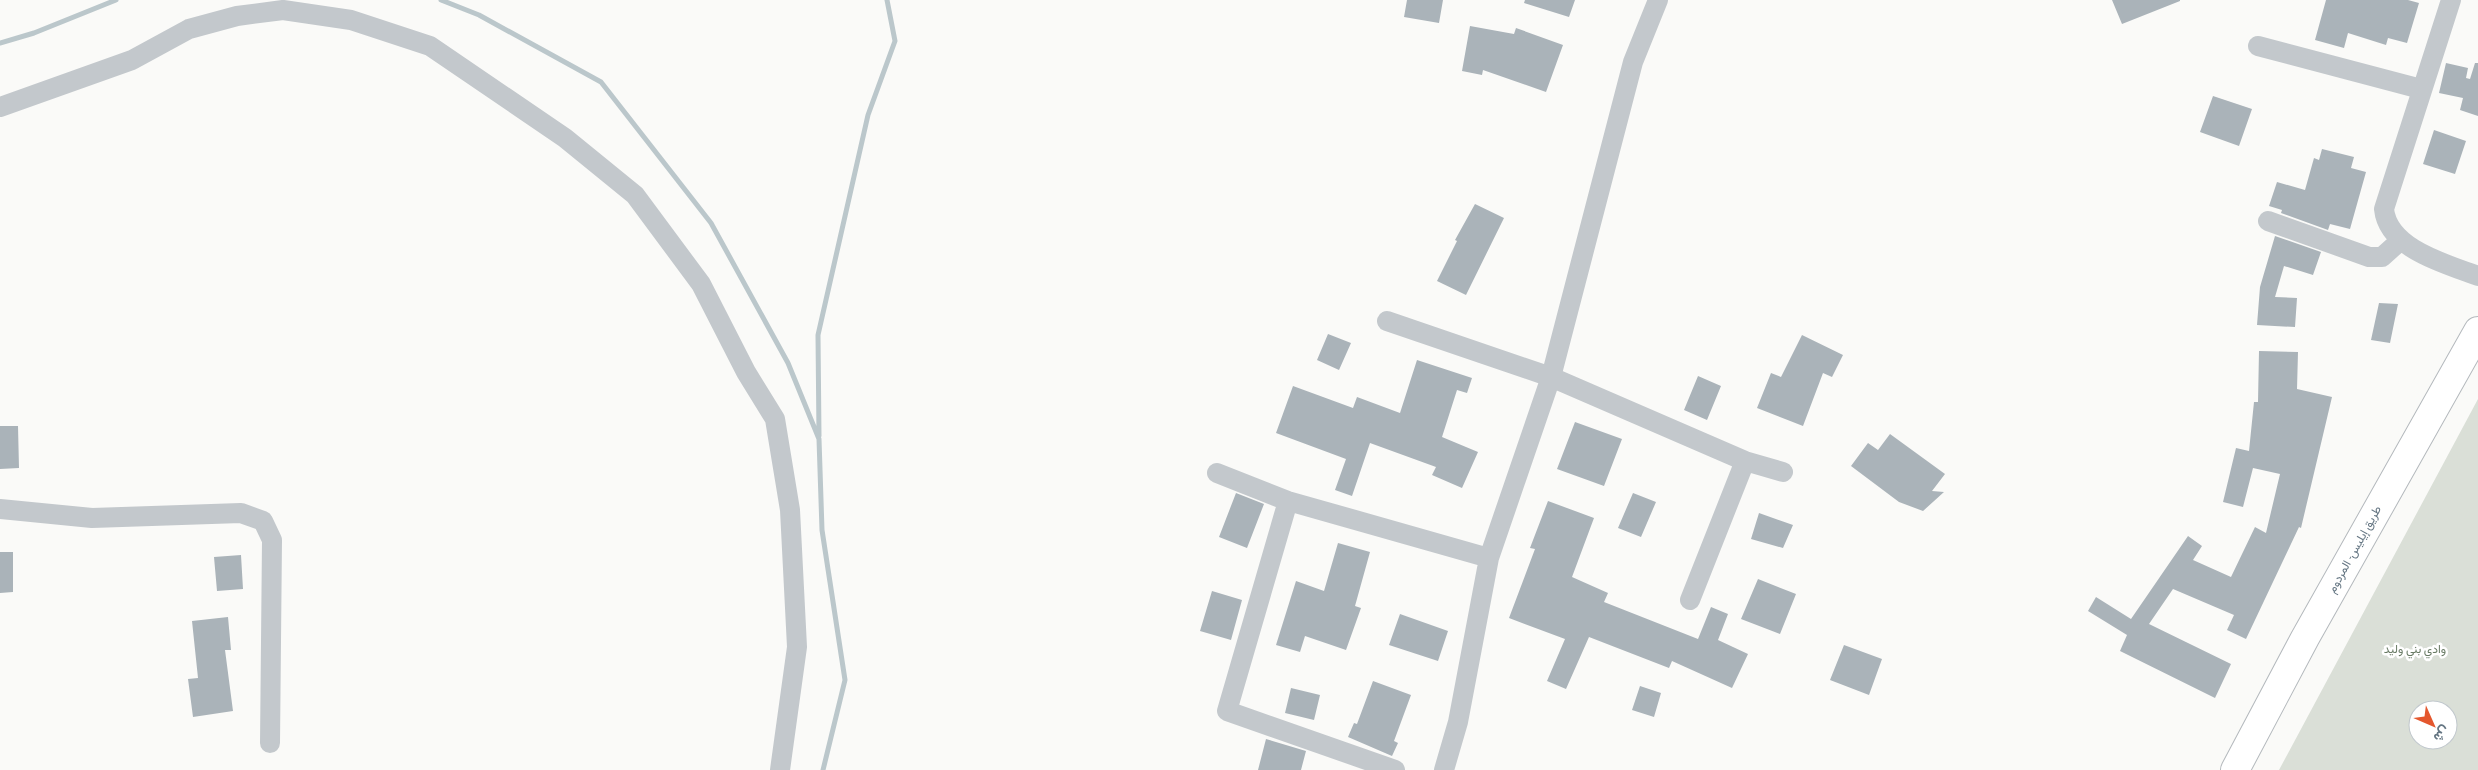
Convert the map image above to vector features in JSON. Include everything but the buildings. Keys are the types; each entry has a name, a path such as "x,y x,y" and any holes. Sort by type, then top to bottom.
{"highway":[{"name":"طريق إيليس- المردوم","path":"2235,770 2314,621 2478,330"}],"street":[{"path":"1444,770 1458,722 1489,558 1551,377 1633,62 1658,0"},
{"path":"2451,0 2384,209 2385,218 2390,228 2401,240 2430,259 2478,276"},
{"path":"0,106 132,60 189,29 236,16 283,10 351,20 430,46 565,138 635,195 701,284 746,372 775,419 790,510 796,648 780,770"},
{"path":"2258,46 2421,89"},
{"path":"2268,221 2369,258 2382,257 2401,240"},
{"path":"1388,321 1551,377 1744,461 1784,472"},
{"path":"1690,600 1744,461"},
{"path":"1216,473 1288,501 1489,558"},
{"path":"1288,501 1227,712 1395,770"},
{"path":"0,509 92,518 241,513 263,521 272,540 270,743"}],"green space":[{"name":"وادي بني وليد","path":"2478,399 2478,770 2279,770"}],"waterway":[{"path":"0,43 34,33 116,0"},
{"path":"441,0 479,15 601,82 711,223 788,363 819,439 822,530 845,680 823,770"},
{"path":"819,436 818,335 868,115 895,41 887,0"}]}
